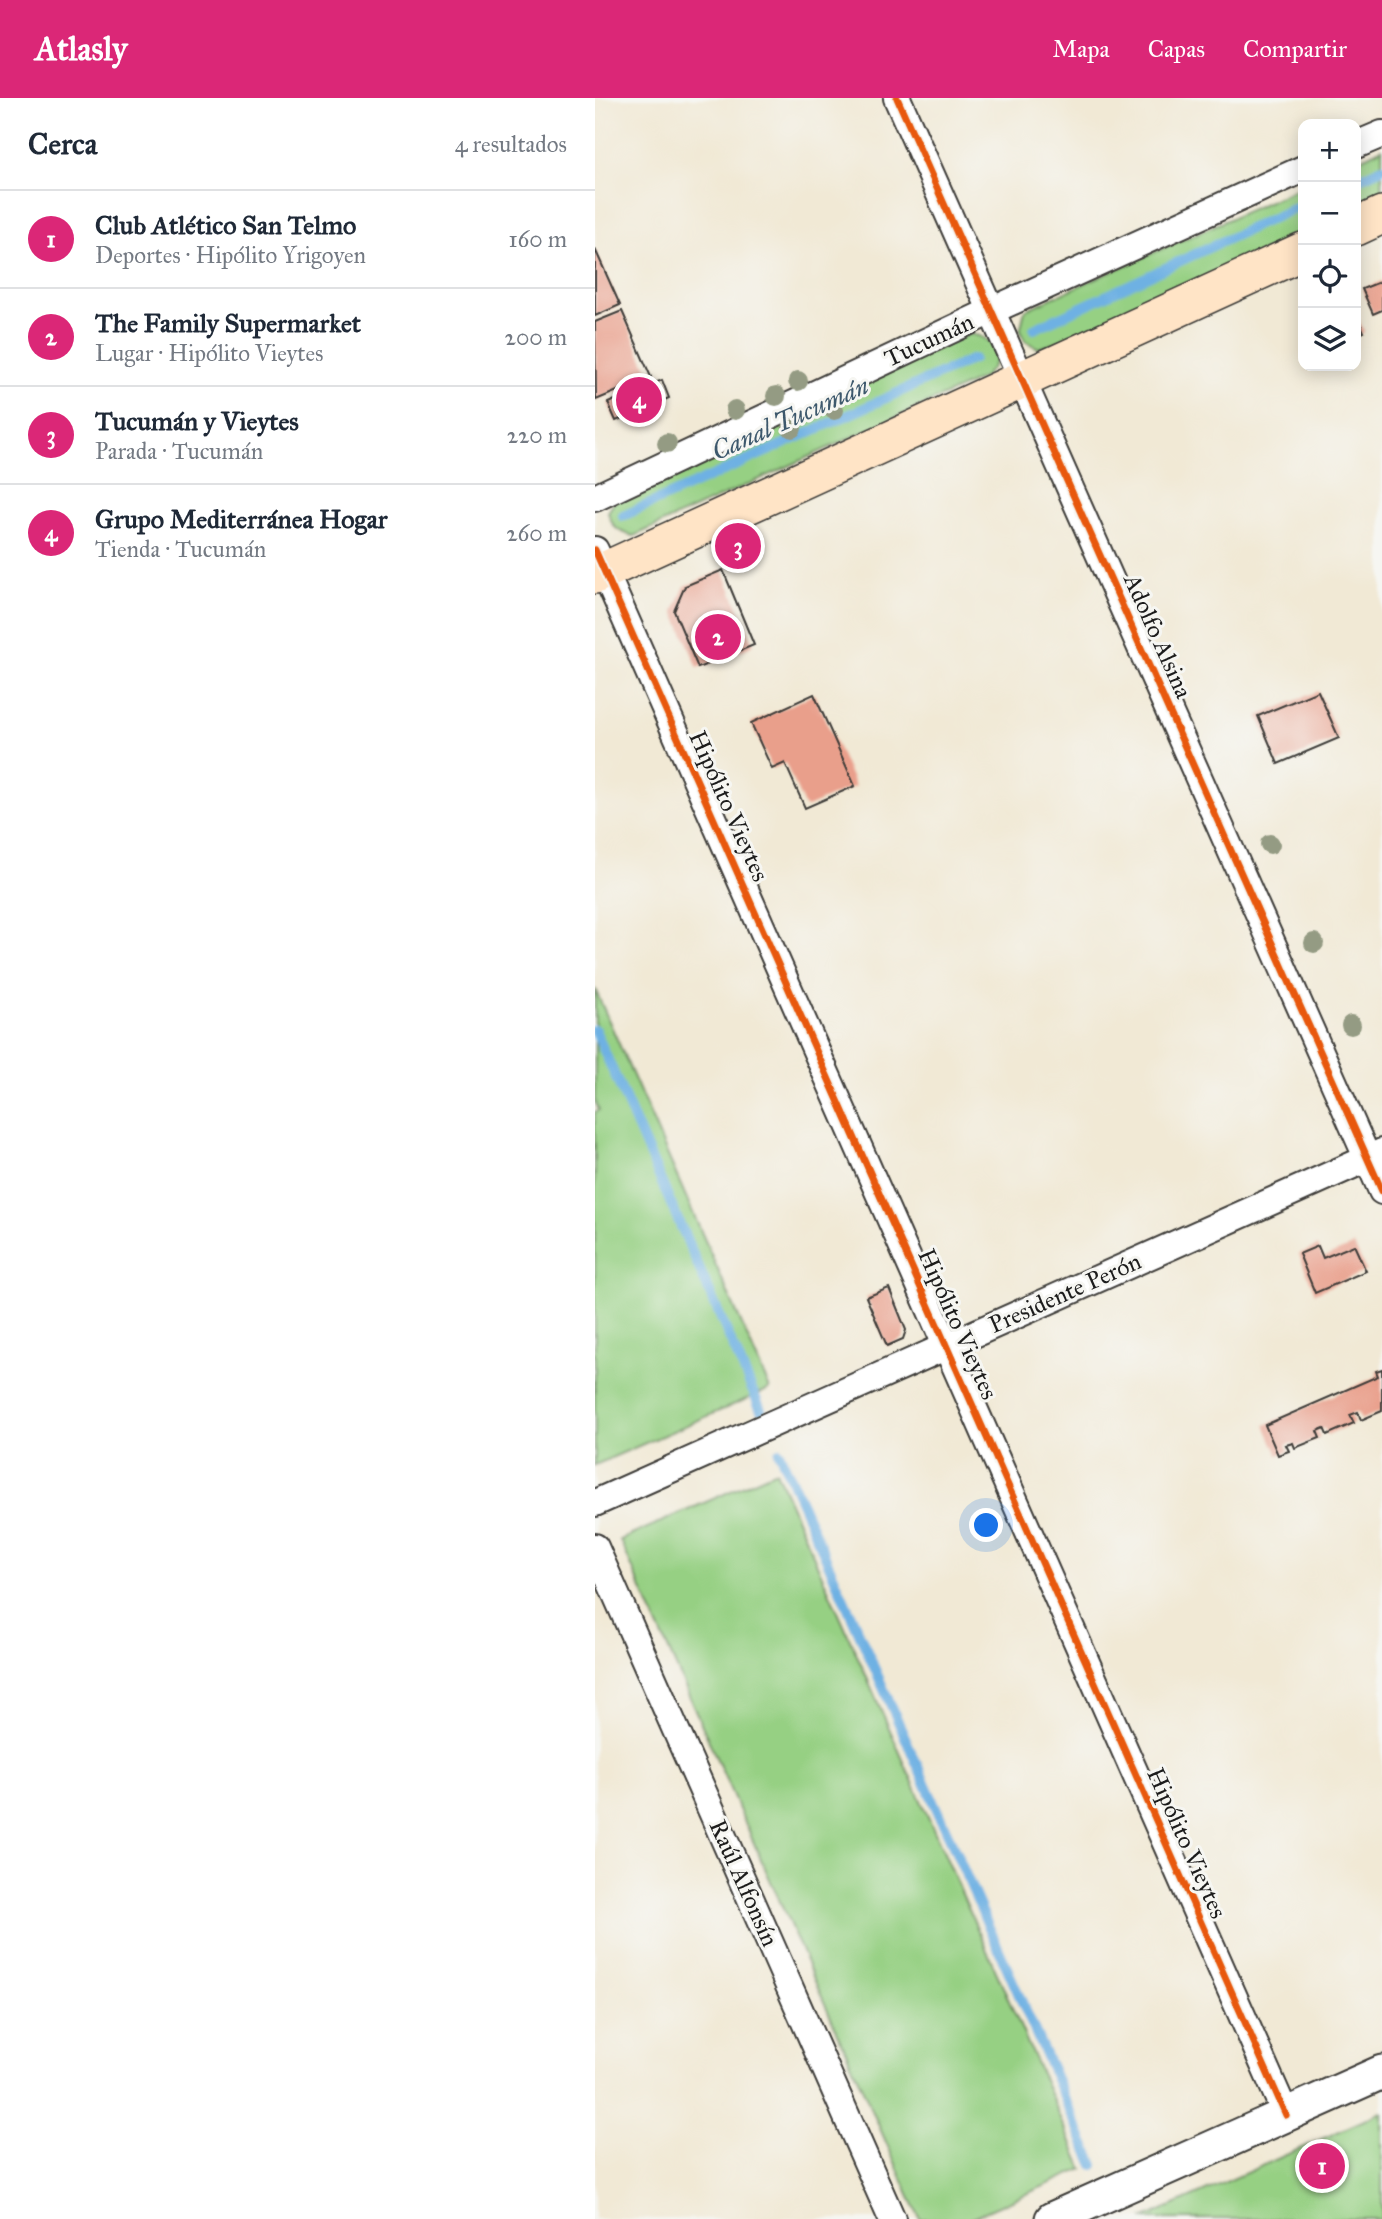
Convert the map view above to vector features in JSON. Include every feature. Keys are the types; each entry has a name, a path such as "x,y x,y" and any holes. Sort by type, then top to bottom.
{"main road":[{"path":"1361,225 1382,215"},
{"path":"598,565 1298,253"}],"street":[{"name":"Adolfo Alsina","path":"897,98 1375,1155 1382,1191"},
{"path":"1361,143 1382,134"},
{"name":"Tucumán","path":"595,498 993,310 1298,171"},
{"name":"Hipólito Vieytes","path":"598,565 947,1346 1286,2115"},
{"name":"Presidente Perón","path":"595,1503 1375,1155"},
{"name":"Raúl Alfonsín","path":"595,1547 893,2219"},
{"path":"1052,2219 1382,2072"}],"green space":[{"path":"1382,148 1382,197 1361,207 1361,182 1361,158"},
{"path":"1298,188 1298,236 1038,348 1025,341 1020,331 1025,310"},
{"path":"969,334 987,340 997,356 992,368 983,378 634,536 620,531 611,522 608,512 617,498"},
{"path":"595,989 770,1389 595,1465 595,1112 599,1110 595,1101"},
{"path":"776,1471 1083,2169 969,2219 920,2219 620,1540"},
{"path":"1382,2112 1382,2219 1143,2219"}],"building":[{"path":"595,249 620,305 595,316"},
{"path":"1382,281 1382,310 1373,314 1362,289"},
{"path":"622,311 651,377 596,400 595,322"},
{"path":"662,380 669,398 616,421 608,403"},
{"path":"723,570 754,645 698,668 674,611 685,586"},
{"path":"1318,691 1339,738 1278,764 1258,716"},
{"path":"814,694 855,786 805,808 785,763 772,769 751,723"},
{"path":"1354,1245 1366,1271 1315,1293 1299,1254 1318,1246 1323,1258"},
{"path":"889,1288 906,1330 903,1339 887,1346 866,1297"},
{"path":"1382,1369 1382,1411 1361,1420 1358,1412 1350,1415 1354,1423 1327,1435 1324,1428 1317,1431 1320,1438 1295,1448 1293,1443 1286,1445 1289,1451 1278,1455 1265,1425 1378,1376 1376,1371"}],"waterway":[{"name":"Canal Tucumán","path":"1361,178 1382,168"},
{"name":"Canal Tucumán","path":"1034,329 1298,206"},
{"name":"Canal Tucumán","path":"623,516 973,359"},
{"path":"595,1030 761,1410"},
{"path":"779,1452 1094,2165"}],"cycle path":[{"path":"897,98 1382,1191"},
{"path":"595,550 1286,2115"}],"place":[{"name":"Grupo Mediterránea Hogar","path":"639,400"},
{"name":"Tucumán y Vieytes","path":"738,546"},
{"name":"The Family Supermarket","path":"718,637"},
{"name":"Club Atlético San Telmo","path":"1322,2166"}]}
